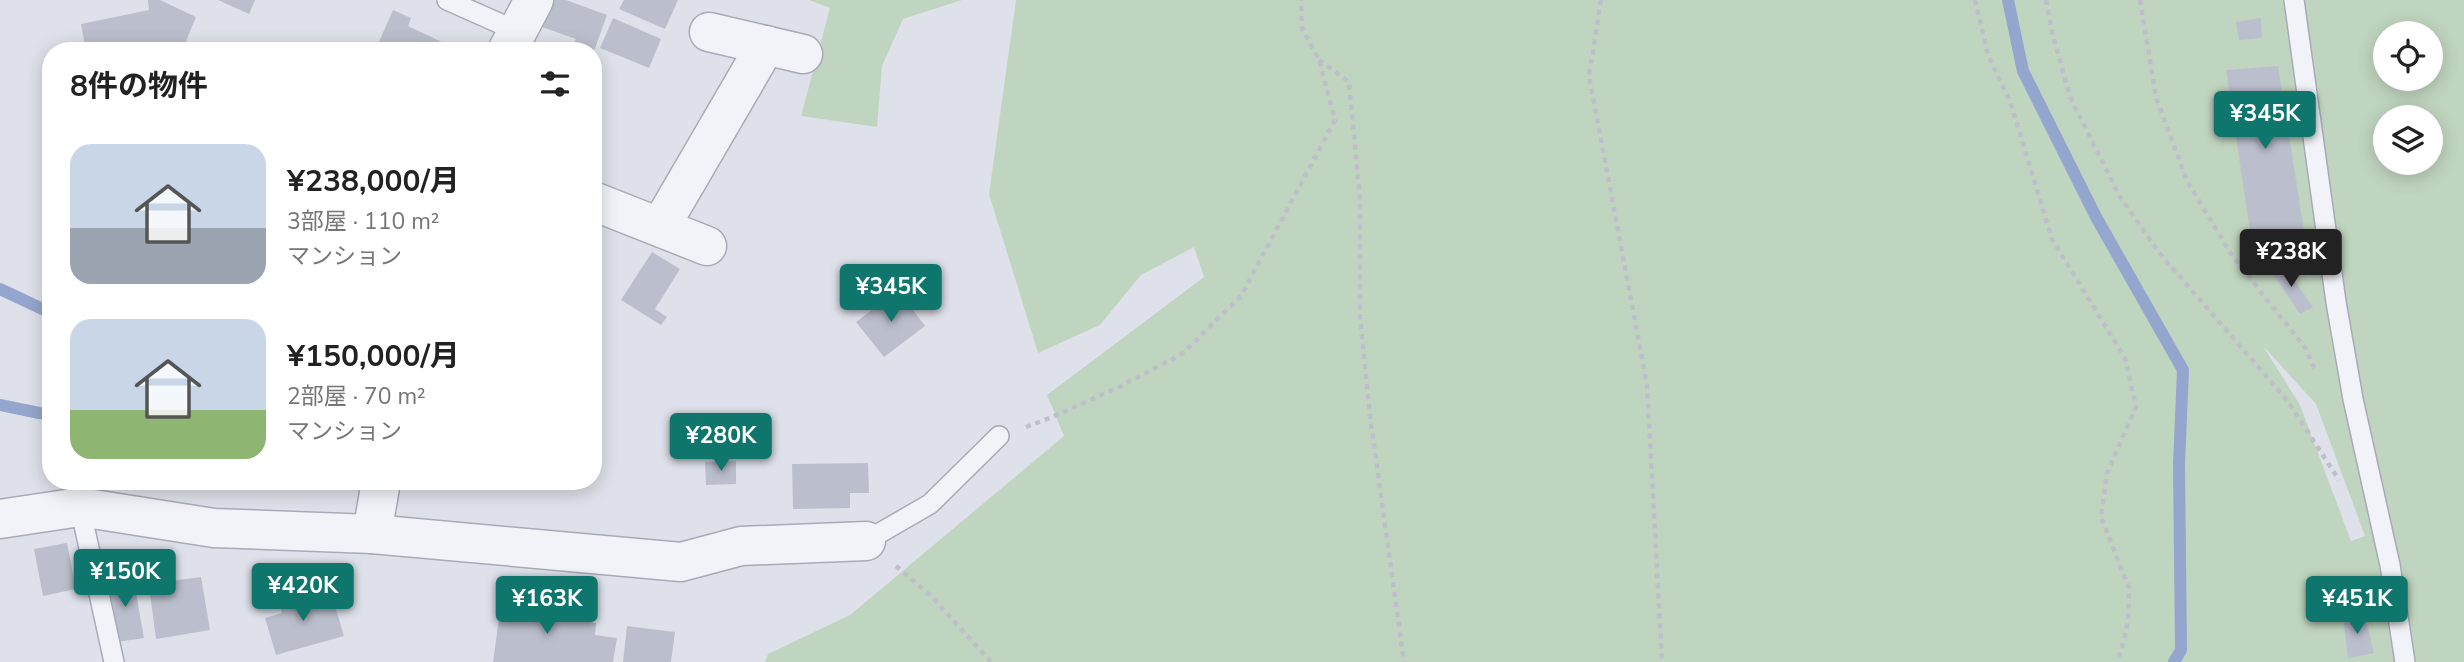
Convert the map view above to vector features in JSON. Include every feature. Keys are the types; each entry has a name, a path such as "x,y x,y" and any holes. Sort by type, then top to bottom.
{"street":[{"path":"709,32 803,54"},
{"path":"660,227 766,45"},
{"path":"602,204 707,246"},
{"path":"372,534 379,490"},
{"path":"0,519 80,507 214,528 372,534 681,562 741,546 866,541"}],"lane":[{"path":"447,0 520,28"},
{"path":"2294,0 2336,302 2353,399 2390,565 2405,662"},
{"path":"866,541 930,504 999,436"},
{"path":"80,507 114,662"}],"path":[{"path":"999,436 1050,418 1182,354 1241,296 1335,120 1319,60 1302,28 1301,0"},
{"path":"1601,0 1589,76 1647,385 1662,662"},
{"path":"1975,0 1988,55 2010,101 2052,239 2125,358 2136,407 2107,473 2101,517 2129,588 2128,622 2118,662"},
{"path":"2046,0 2070,97 2120,197 2161,255 2287,400 2340,482"},
{"path":"2140,0 2156,97 2187,181 2231,254 2306,349 2317,373"},
{"path":"1319,60 1349,82 1360,200 1360,317 1370,416 1404,662"},
{"path":"866,541 932,597 991,662"}],"green space":[{"path":"809,0 962,0 903,19 882,66 877,127 801,116 830,8"},
{"path":"1016,0 2464,0 2464,662 765,662 768,654 850,615 1064,436 1047,395 1204,277 1194,247 1141,275 1100,325 1038,353 989,194","holes":["2263,346 2316,404 2365,536 2351,541 2300,405"]}],"building":[{"path":"148,0 160,0 196,17 186,41 188,42 84,42 81,24 149,10"},
{"path":"218,0 255,0 249,14"},
{"path":"552,0 566,0 607,15 597,42 574,42 576,39 542,27"},
{"path":"624,0 678,0 665,29 619,9"},
{"path":"393,10 411,18 408,26 442,42 379,42"},
{"path":"613,18 661,39 649,68 602,49"},
{"path":"2261,18 2262,38 2239,40 2236,22"},
{"path":"2278,66 2304,230 2251,238 2226,70"},
{"path":"652,252 680,269 655,309 667,317 661,325 621,300"},
{"path":"2282,263 2313,307 2300,314 2270,270"},
{"path":"898,290 925,326 884,357 856,322"},
{"path":"736,461 736,484 706,485 705,462"},
{"path":"868,463 869,493 850,493 850,508 793,509 792,464"},
{"path":"67,543 76,589 43,596 34,549"},
{"path":"133,576 144,638 117,642 106,581"},
{"path":"201,577 210,630 156,639 150,594 165,592 164,582"},
{"path":"306,591 310,602 332,596 344,636 276,655 265,618 282,613 278,599"},
{"path":"502,596 551,603 549,616 596,623 595,635 617,638 613,662 493,662"},
{"path":"2364,612 2374,653 2348,658 2343,617"},
{"path":"627,626 675,632 671,662 623,662"}],"waterway":[{"path":"2008,0 2023,71 2096,217 2183,370 2179,465 2181,650 2174,662"},
{"path":"0,289 42,309"},
{"path":"0,405 42,413"}]}
